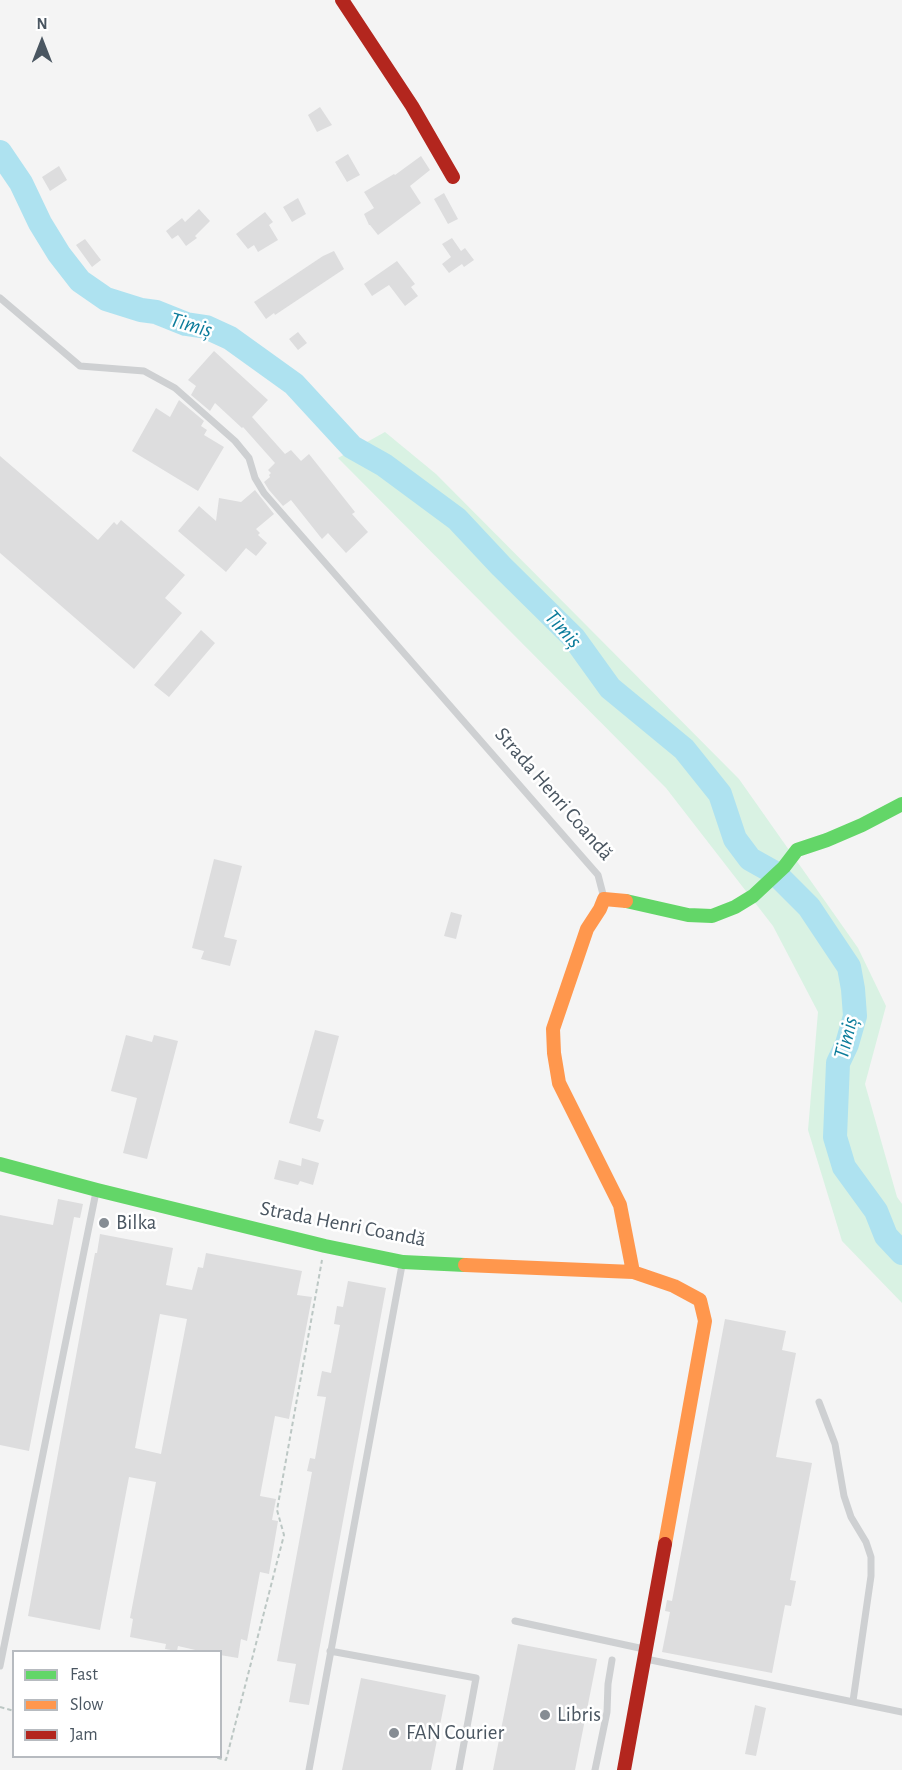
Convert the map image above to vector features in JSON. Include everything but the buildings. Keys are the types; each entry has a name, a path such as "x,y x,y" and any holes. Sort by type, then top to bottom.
{"street":[{"path":"342,0 412,106 453,177"},
{"path":"633,1272 620,1205 559,1083 554,1053 553,1029 560,1007 587,929 604,899 634,902 688,915 712,916 735,907 753,896 797,850 862,825 902,804"},
{"name":"Strada Henri Coandă","path":"0,1164 325,1246 403,1262 633,1272 674,1286 700,1300 705,1321 646,1654"},
{"path":"624,1770 646,1654"}],"lane":[{"name":"Strada Henri Coandă","path":"0,297 80,366 144,371 175,388 236,441 249,458 255,478 264,493 598,875 604,899"},
{"path":"0,1666 97,1190"},
{"path":"309,1770 403,1262"},
{"path":"819,1402 836,1444 844,1496 851,1517 866,1542 871,1557 871,1576 853,1701"},
{"path":"515,1621 646,1654 902,1712"},
{"path":"330,1651 476,1678 459,1770"},
{"path":"595,1770 607,1712 612,1660"}],"path":[{"path":"218,1758 226,1760 284,1535 277,1510 325,1246"}],"green space":[{"path":"385,432 436,474 739,779 858,948 886,1006 865,1084 897,1197 902,1204 902,1303 842,1241 808,1130 818,1012 773,926 666,788 338,458"}],"waterway":[{"name":"Timiș","path":"0,152 21,183 40,223 59,254 80,281 106,299 141,310 156,312 186,324 206,327 230,338 294,384 352,447 384,465 457,519 574,638 610,688 684,749 720,794 735,839 750,859 775,873 809,907 849,967 855,1016 847,1044 838,1063 835,1137 844,1167 876,1211 886,1236 902,1253"}],"traffic: fast":[{"path":"626,901 688,915 712,916 735,907 753,896 784,867 797,850 862,825 902,804"},
{"path":"0,1164 325,1246 403,1262 465,1265"}],"traffic: slow":[{"path":"626,901 604,899 587,929 553,1029 559,1083 620,1205 633,1272"},
{"path":"465,1265 633,1272 674,1286 700,1300 705,1321 665,1544"}],"traffic: jam":[{"path":"342,0 412,106 453,177"},
{"path":"624,1770 665,1544"}],"place":[{"name":"Bilka","path":"104,1223"},
{"name":"Libris","path":"545,1715"},
{"name":"FAN Courier","path":"394,1733"}]}
